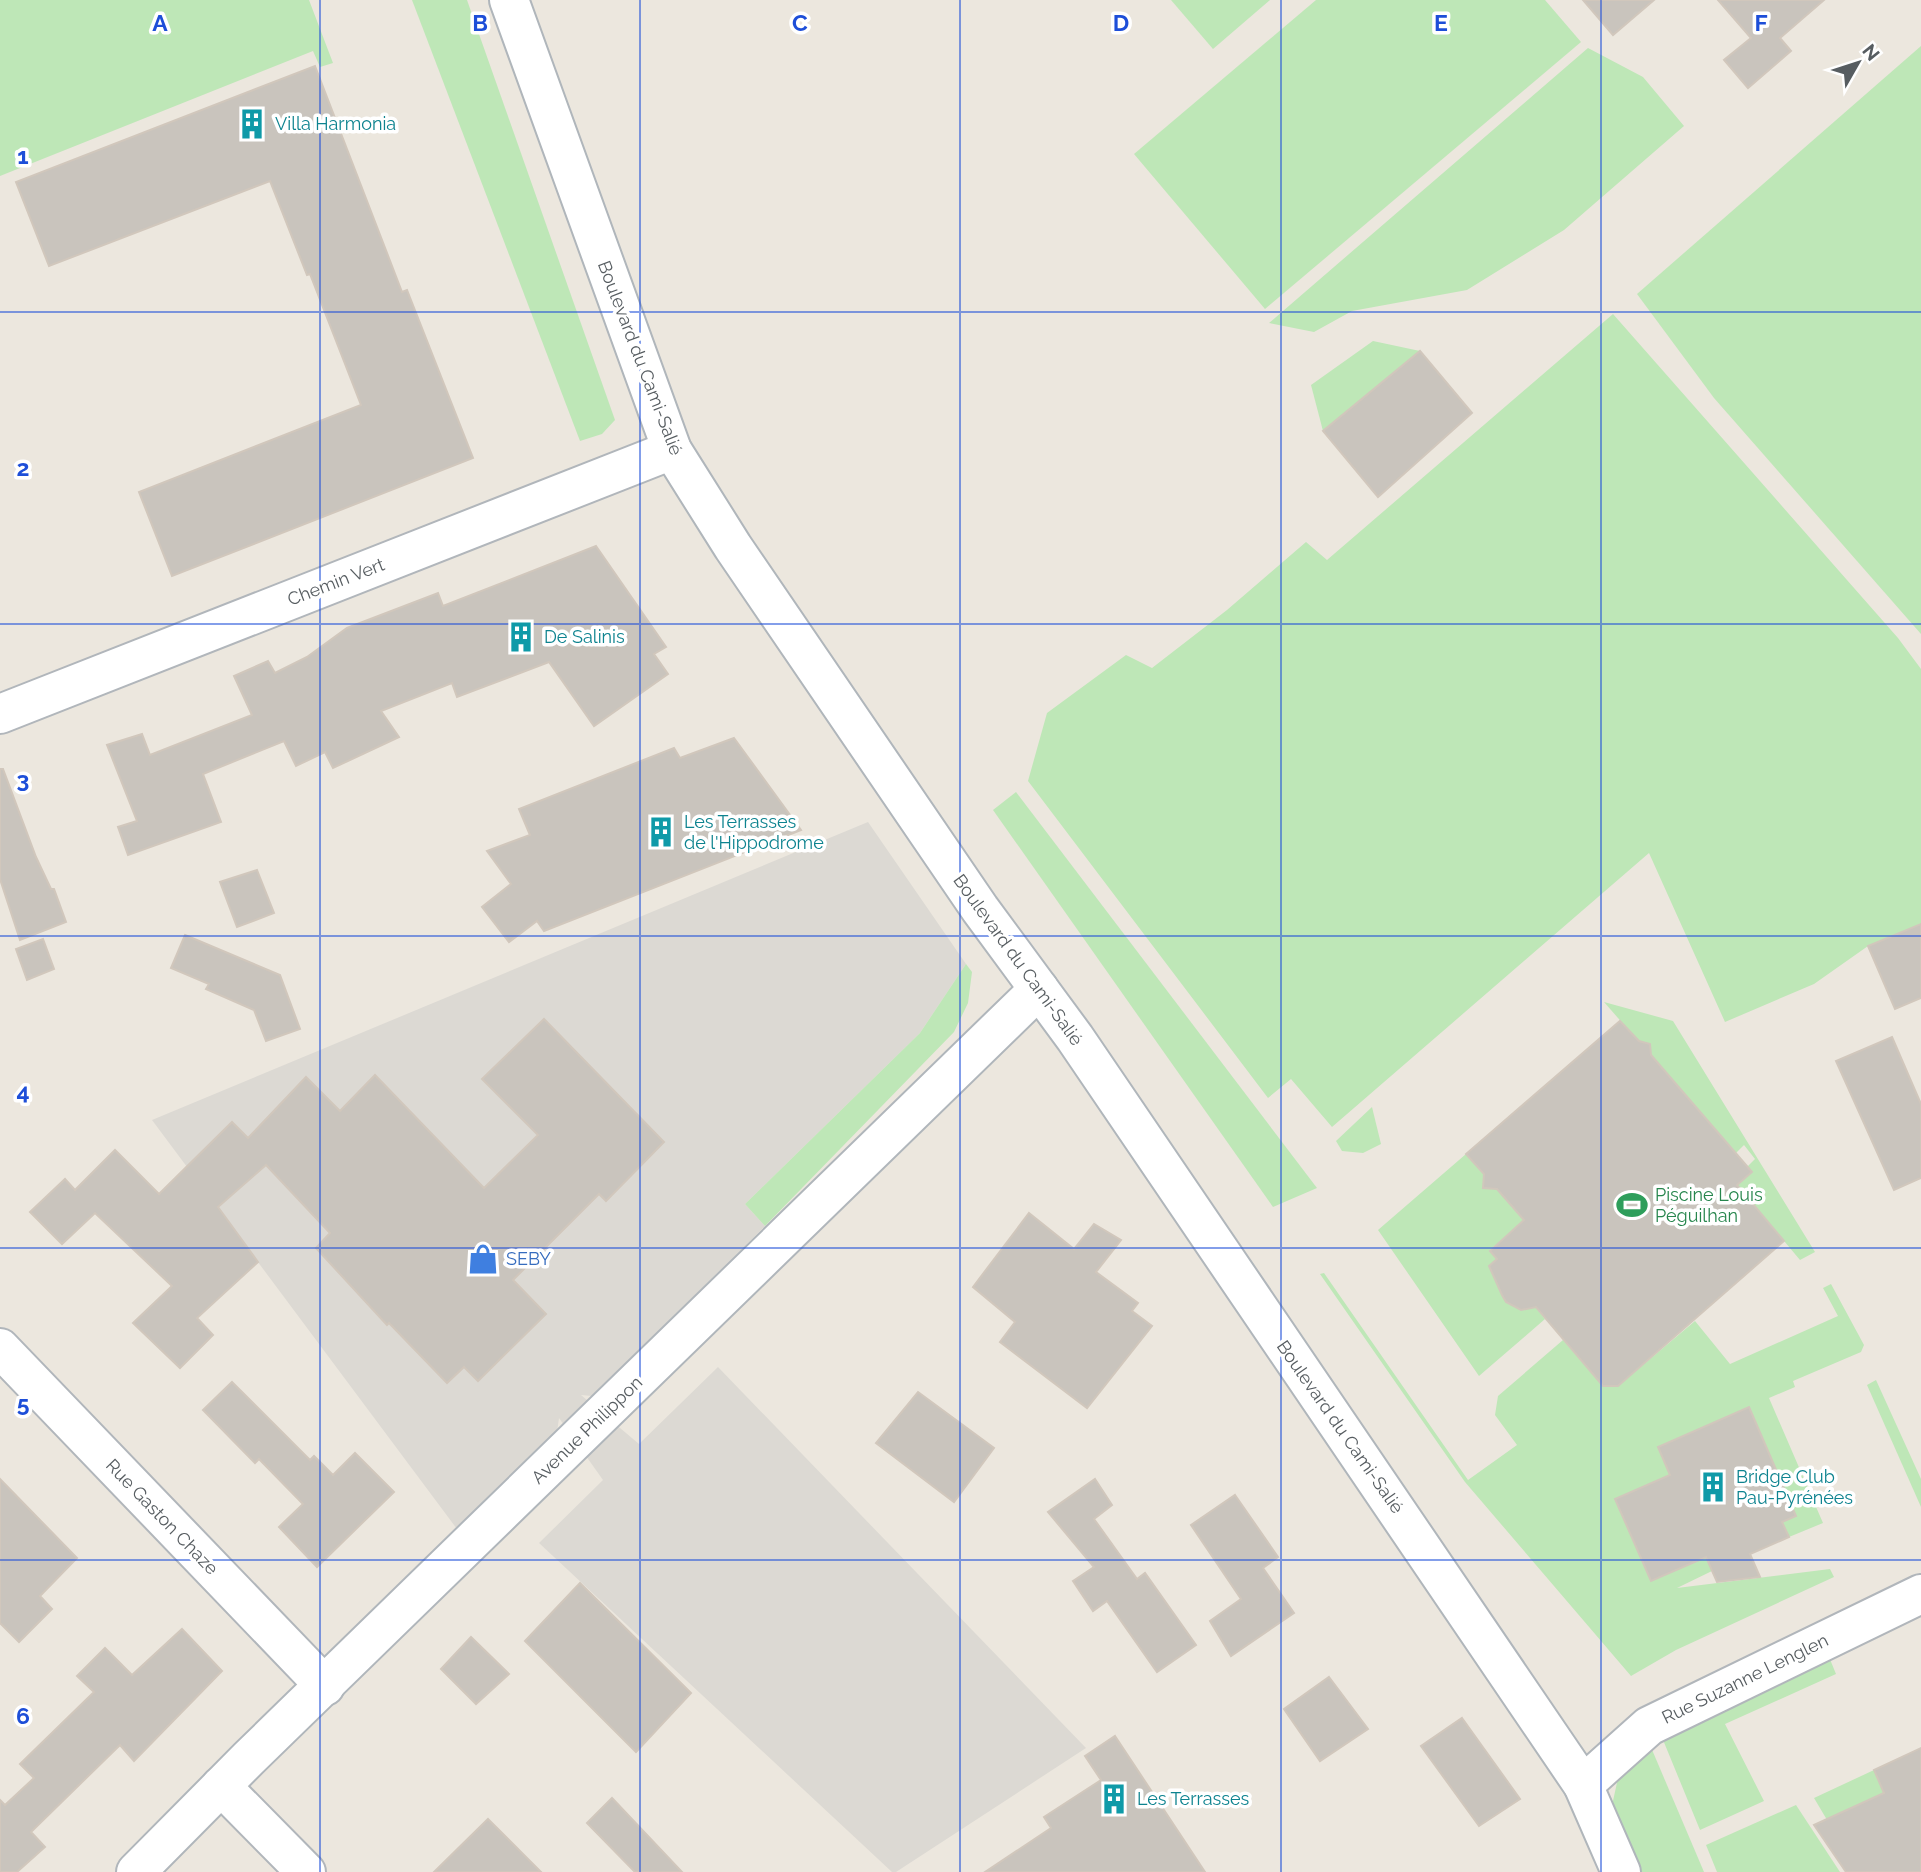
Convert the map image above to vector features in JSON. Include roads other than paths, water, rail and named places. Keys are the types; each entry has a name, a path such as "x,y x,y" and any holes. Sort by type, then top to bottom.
{"street":[{"name":"Boulevard du Cami-Salié","path":"509,0 672,450 733,548 980,909 1039,989 1583,1785 1621,1872"},
{"name":"Chemin Vert","path":"0,714 672,450"},
{"name":"Avenue Philippon","path":"136,1872 1039,989"},
{"name":"Rue Gaston Chaze","path":"0,1348 325,1686"},
{"name":"Rue Suzanne Lenglen","path":"1583,1785 1649,1726 1921,1594"},
{"path":"221,1786 306,1872"}],"place":[{"name":"Villa Harmonia","path":"252,124"},
{"name":"De Salinis","path":"521,637"},
{"name":"Les Terrasses de l'Hippodrome","path":"661,832"},
{"name":"Piscine Louis Péguilhan","path":"1632,1205"},
{"name":"SEBY","path":"483,1259"},
{"name":"Bridge Club Pau-Pyrénées","path":"1713,1487"},
{"name":"Les Terrasses","path":"1114,1799"}]}
